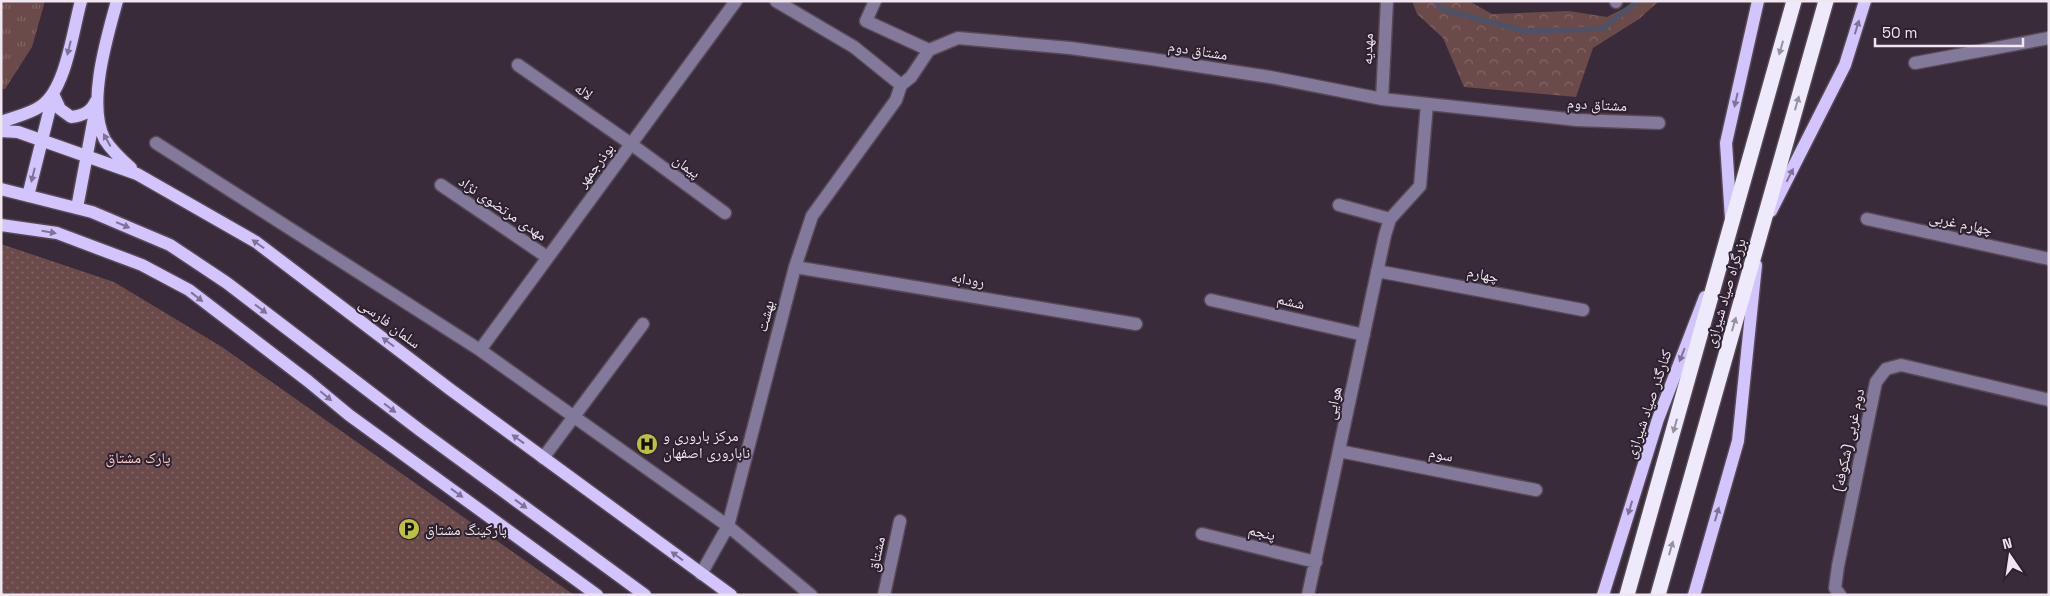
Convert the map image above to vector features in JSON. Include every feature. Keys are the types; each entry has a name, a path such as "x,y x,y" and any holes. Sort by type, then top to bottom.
{"highway":[{"name":"بزرگراه صیاد شیرازی","path":"1627,595 1794,1"},
{"name":"بزرگراه صیاد شیرازی","path":"1658,595 1826,1"}],"main road":[{"path":"28,196 54,94 68,54 81,1"},
{"path":"77,208 98,95 104,51 117,1"},
{"path":"1731,228 1726,143 1758,1"},
{"path":"1694,595 1738,441 1760,234 1845,65 1865,1"},
{"path":"54,94 60,109 71,117 84,115 89,112 94,106 98,95"},
{"path":"1,122 42,106 54,94"},
{"path":"98,95 100,122 105,139 119,158 137,174"},
{"name":"سلمان فارسی","path":"1,131 18,132 137,174 256,242 542,458 731,595"},
{"path":"1,189 77,208 115,221 178,250 227,283 415,426 644,595"},
{"path":"1,224 57,234 142,265 189,290 308,381 349,415 597,595"},
{"name":"کنارگذر صیاد شیرازی","path":"1603,595 1658,419 1731,228"}],"street":[{"name":"بوذرجمهر","path":"480,350 736,1"},
{"path":"776,1 854,46 901,85 912,77 928,50 866,21 875,1"},
{"name":"مهدیه","path":"1382,99 1387,1"},
{"name":"مشتاق دوم","path":"928,50 958,38 1070,48 1270,77 1382,99 1577,120 1659,124"},
{"path":"1915,64 2049,38"},
{"name":"لاله","path":"518,65 631,144"},
{"name":"بهشت","path":"701,574 728,526 795,267 812,216 896,100 901,85"},
{"name":"هوایی","path":"1308,595 1385,235 1390,219 1420,186 1427,104"},
{"name":"سلمان فارسی","path":"156,143 480,350 728,526 811,595"},
{"name":"پیمان","path":"631,144 725,213"},
{"name":"مهدی مرتضوی نژاد","path":"440,185 547,258"},
{"path":"1339,205 1390,219"},
{"name":"چهارم غربی","path":"1867,219 2049,259"},
{"name":"رودابه","path":"795,267 1136,324"},
{"name":"چهارم","path":"1377,271 1583,310"},
{"name":"ششم","path":"1211,300 1364,335"},
{"path":"542,458 643,324"},
{"name":"دوم غربی (شکوفه)","path":"1840,595 1835,588 1838,566 1876,382 1886,369 1900,365 2049,400"},
{"name":"سوم","path":"1340,451 1536,490"},
{"name":"مشتاق","path":"884,595 900,521"},
{"name":"پنجم","path":"1202,534 1316,562"}],"green space":[{"path":"1,1 45,1 32,47 5,89 1,89"},
{"path":"1412,1 1469,1 1492,14 1569,11 1607,17 1638,1 1659,1 1639,19 1593,48 1576,97 1464,87 1443,38 1417,14"},
{"name":"پارک مشتاق","path":"1,244 114,282 222,347 574,595 1,595"}],"waterway":[{"path":"1437,1 1441,9 1524,31 1602,29 1638,1"}],"place":[{"name":"مرکز باروری و ناباروری اصفهان","path":"647,444"},
{"name":"پارکینگ مشتاق","path":"409,529"}]}
